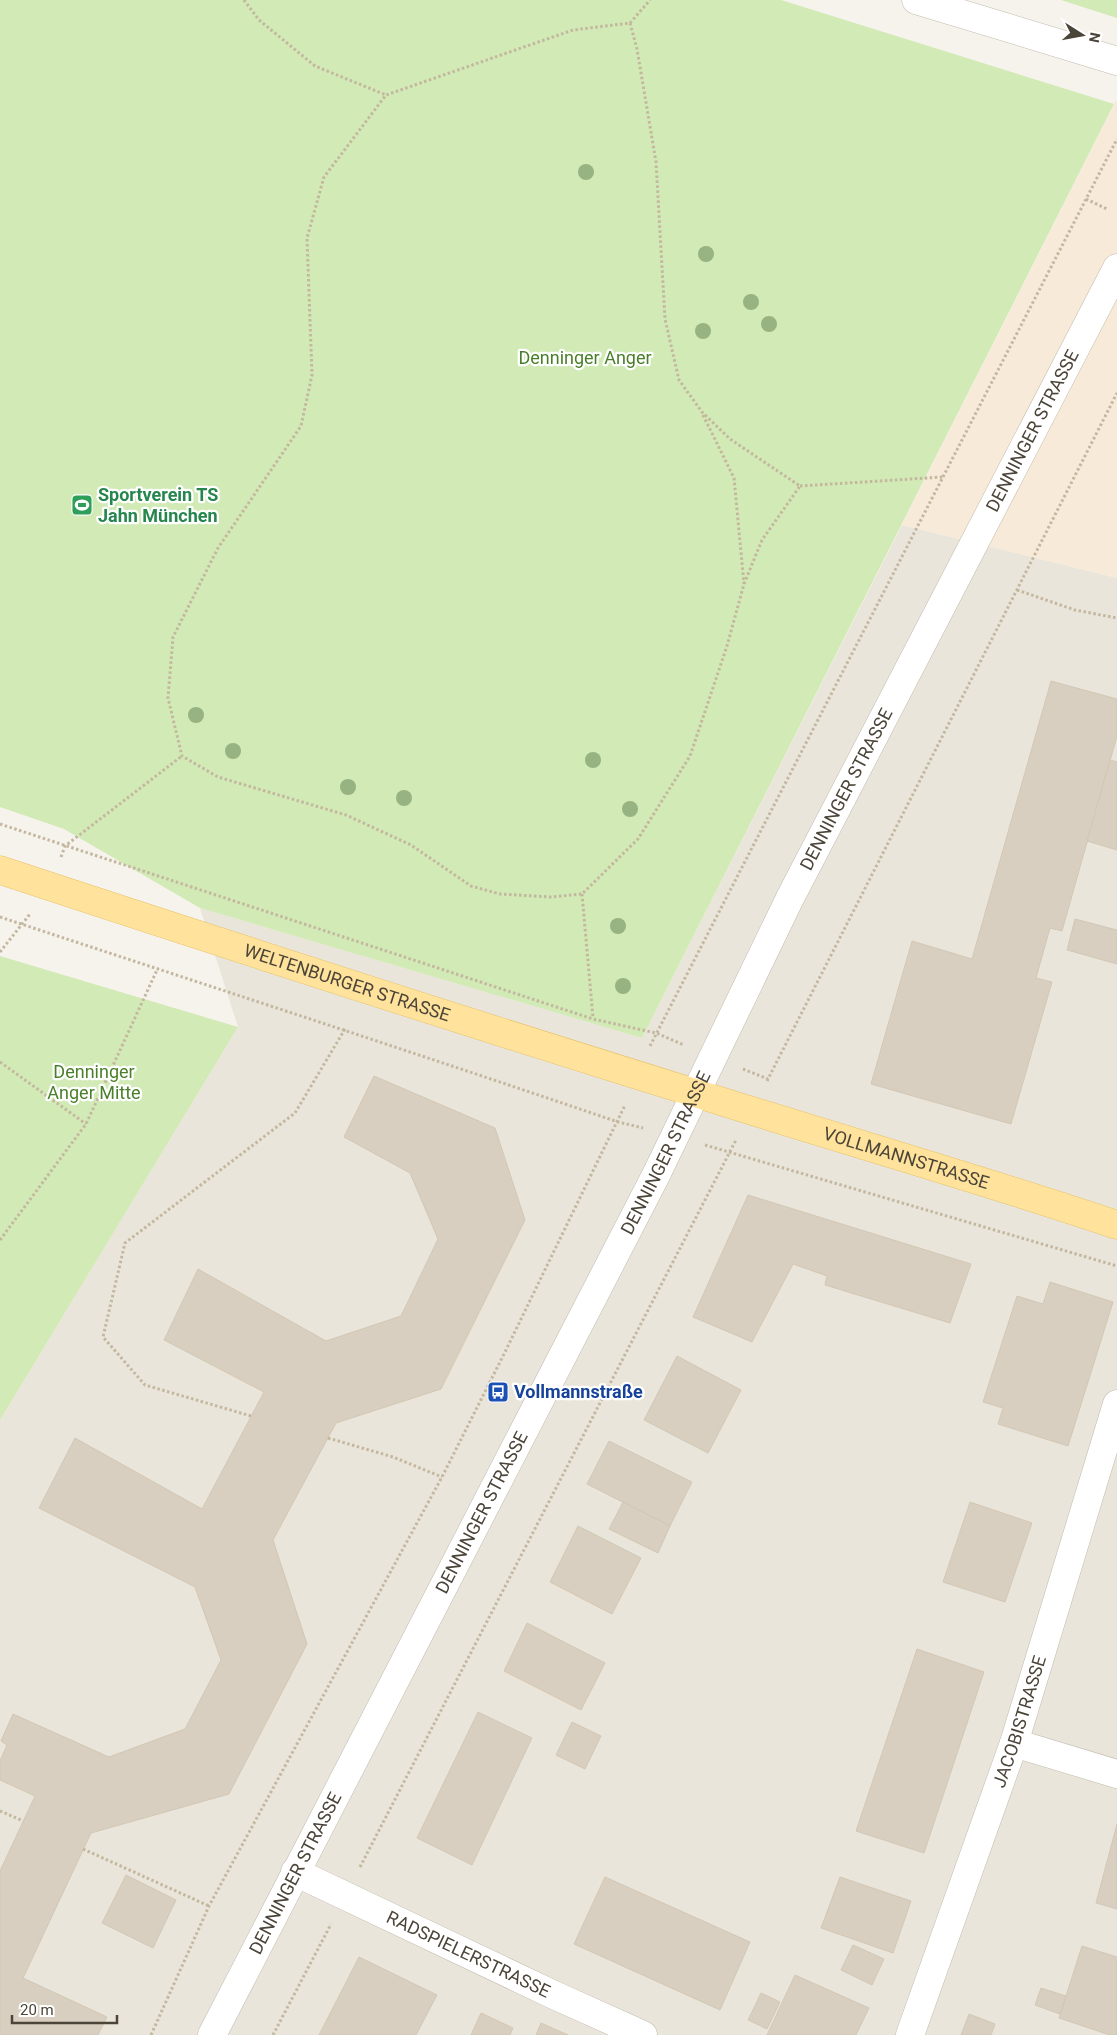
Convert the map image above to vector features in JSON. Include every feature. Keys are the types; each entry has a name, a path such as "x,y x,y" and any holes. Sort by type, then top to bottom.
{"main road":[{"name":"WELTENBURGER STRASSE","path":"0,870 233,947 696,1094"},
{"name":"VOLLMANNSTRASSE","path":"696,1094 1041,1199 1117,1225"}],"street":[{"path":"916,0 1117,61"},
{"name":"DENNINGER STRASSE","path":"212,2035 656,1175 790,898 1117,268"},
{"name":"JACOBISTRASSE","path":"910,2035 1014,1743 1117,1404"},
{"path":"1014,1743 1117,1774"},
{"name":"RADSPIELERSTRASSE","path":"296,1872 554,1995 643,2035"}],"path":[{"path":"244,0 259,20 315,66 386,95"},
{"path":"650,0 630,23 573,30 386,95 324,177 307,238 312,375 301,426 218,548 173,637 168,698 182,756 218,777 283,798 346,815 411,846 471,886 500,894 551,897 582,894 638,839 690,756 727,646 744,584 762,540 800,486"},
{"path":"630,23 638,49 656,162 665,319 679,380 702,412 734,478 744,584"},
{"path":"0,824 593,1019 656,1033 1117,139"},
{"path":"1086,199 1107,209"},
{"path":"768,1079 1117,393"},
{"path":"702,412 730,439 800,486 943,477"},
{"path":"1017,590 1075,610 1117,618"},
{"path":"50,887 64,846 182,756"},
{"path":"582,894 593,1019"},
{"path":"0,917 158,970 345,1029 618,1122 507,1351 442,1477 209,1906 151,2035"},
{"path":"0,952 22,924"},
{"path":"0,1240 86,1124 158,970"},
{"path":"251,1416 145,1385 103,1337 125,1243 295,1113 345,1029"},
{"path":"0,1062 86,1124"},
{"path":"273,2035 730,1152 1117,1266"},
{"path":"328,1438 393,1457 442,1477"},
{"path":"0,1811 23,1821"},
{"path":"83,1849 209,1906"}],"shaded area":[{"path":"1117,99 1117,578 902,525"},
{"path":"902,525 1117,578 1117,2035 0,2035 0,1420 238,1027 200,908 642,1038"}],"green space":[{"name":"Denninger Anger","path":"0,0 781,0 1114,104 642,1038 200,908 64,829 0,807"},
{"path":"1061,0 1117,0 1117,18"},
{"name":"Denninger Anger Mitte","path":"0,956 238,1027 0,1420"}],"building":[{"path":"1051,681 1117,699 1117,736 1062,931 1050,928 1036,978 1052,982 1011,1124 871,1084 912,941 972,959"},
{"path":"1110,760 1117,762 1117,850 1087,841"},
{"path":"1075,919 1117,930 1117,964 1067,950"},
{"path":"374,1076 495,1128 525,1220 441,1389 336,1423 273,1540 307,1644 229,1794 91,1833 23,1978 107,2017 98,2035 0,2035 0,1871 35,1796 0,1780 0,1761 7,1745 1,1741 13,1714 109,1757 185,1729 221,1660 195,1587 39,1508 75,1438 202,1509 264,1392 164,1340 198,1269 326,1341 401,1316 438,1239 410,1173 344,1137"},
{"path":"748,1195 971,1264 950,1323 825,1285 827,1276 793,1264 752,1342 693,1317"},
{"path":"1050,1282 1113,1302 1068,1446 998,1424 1003,1408 983,1402 1017,1296 1043,1304"},
{"path":"677,1356 741,1390 708,1453 644,1420"},
{"path":"609,1441 692,1482 670,1526 587,1484"},
{"path":"623,1502 670,1526 658,1553 609,1529"},
{"path":"970,1502 1032,1523 1005,1602 943,1582"},
{"path":"578,1526 641,1558 612,1614 550,1582"},
{"path":"527,1623 605,1663 581,1710 504,1671"},
{"path":"917,1649 984,1672 924,1853 856,1831"},
{"path":"478,1712 532,1738 472,1865 417,1838"},
{"path":"572,1722 601,1736 585,1769 556,1755"},
{"path":"1117,1824 1117,1909 1096,1903"},
{"path":"126,1875 176,1900 153,1948 102,1923"},
{"path":"605,1877 750,1942 720,2010 574,1944"},
{"path":"840,1877 911,1901 893,1953 821,1928"},
{"path":"853,1945 884,1959 872,1985 841,1970"},
{"path":"1082,1946 1117,1957 1117,2035 1110,2035 1059,2018"},
{"path":"359,1957 437,1995 416,2035 319,2035"},
{"path":"795,1975 869,2008 856,2035 767,2035"},
{"path":"1041,1988 1066,1996 1060,2014 1035,2005"},
{"path":"761,1993 780,2002 767,2029 748,2020"},
{"path":"481,2013 513,2028 510,2035 471,2035"},
{"path":"969,2014 995,2024 991,2035 961,2035"},
{"path":"541,2023 568,2035 536,2035"}],"place":[{"name":"Sportverein TS Jahn München","path":"82,505"},
{"name":"Vollmannstraße","path":"498,1392"}]}
